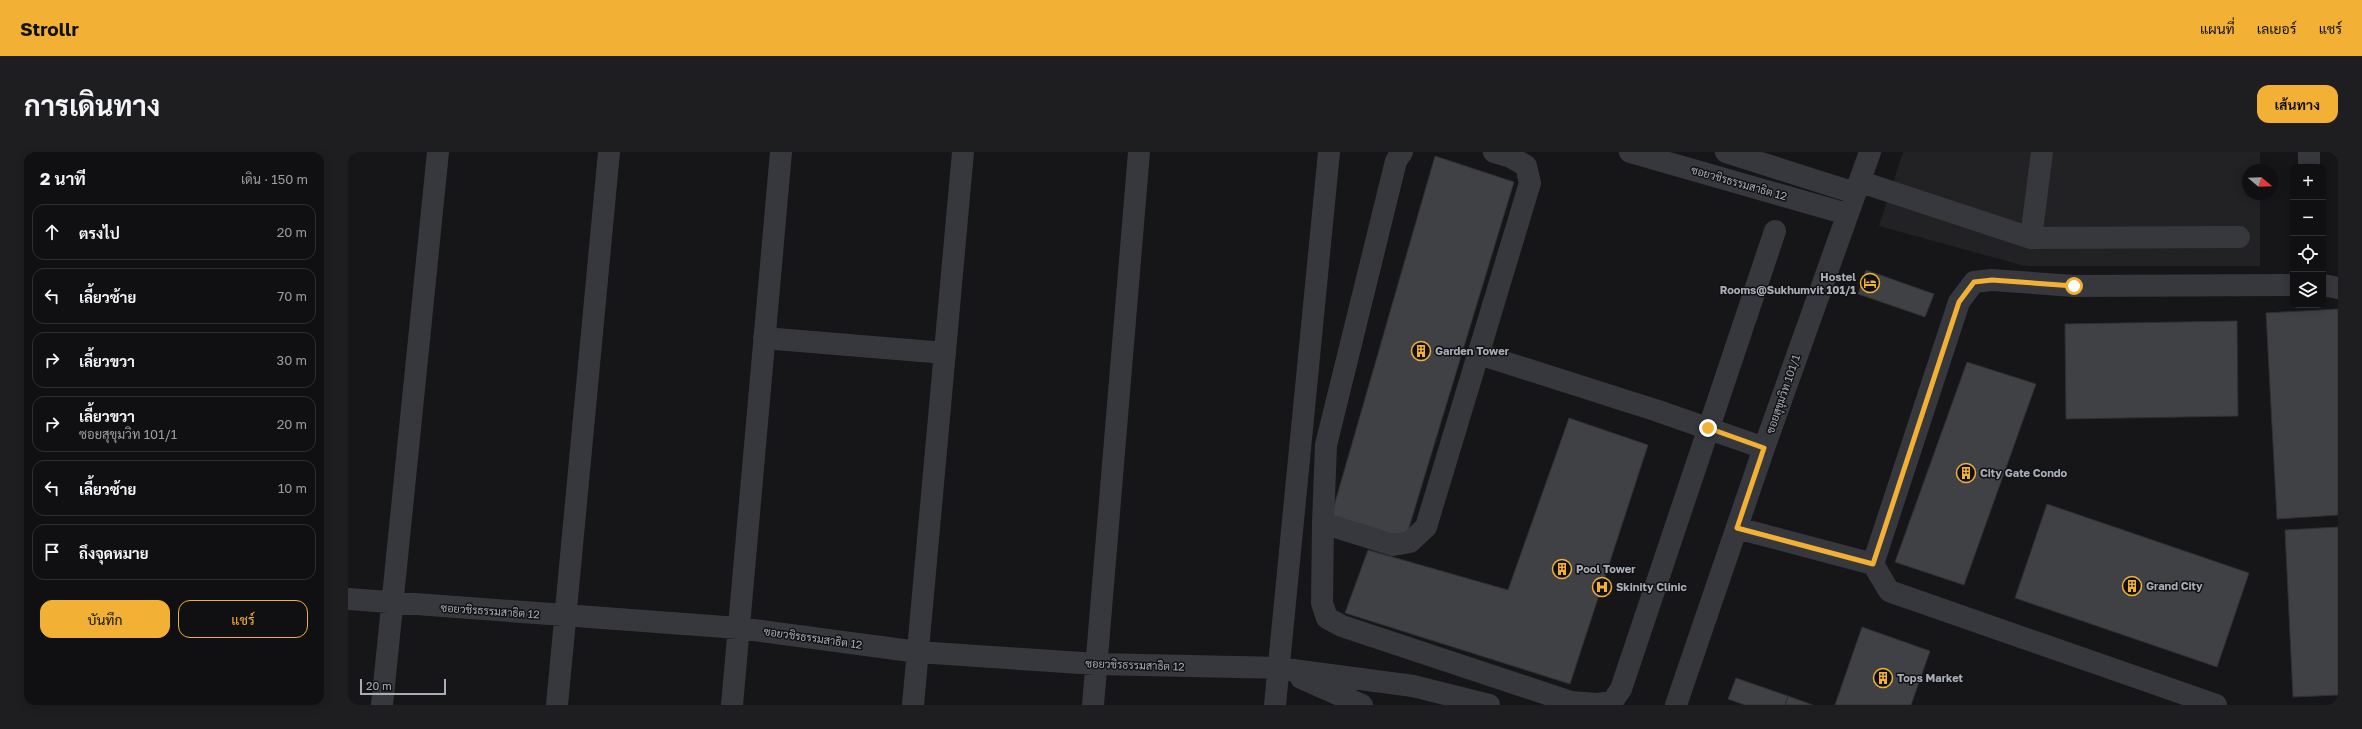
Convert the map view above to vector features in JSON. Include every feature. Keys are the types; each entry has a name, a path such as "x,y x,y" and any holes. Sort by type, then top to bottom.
{"street":[{"path":"382,705 438,152"},
{"path":"557,705 609,152"},
{"path":"732,705 781,152"},
{"path":"914,705 963,152"},
{"path":"1093,705 1139,152"},
{"path":"1275,705 1329,152"},
{"path":"1402,152 1396,161 1326,445 1322,603 1327,618 1342,626 1571,702 1597,704 1612,702 1621,689 1774,231"},
{"path":"1323,523 1393,545 1410,542 1426,527 1530,183 1526,166 1511,157 1494,152"},
{"name":"ซอยวชิรธรรมสาธิต 12","path":"1630,152 1847,214"},
{"path":"1726,152 1858,187 2031,238 2239,237"},
{"name":"ซอยสุขุมวิท 101/1","path":"1676,705 1764,448 1870,152"},
{"path":"2031,238 2042,152"},
{"path":"2309,152 2309,164"},
{"path":"1873,564 1959,302 1974,282 1992,280 2074,286 2290,285"},
{"path":"2326,286 2338,288"},
{"path":"764,338 946,353"},
{"path":"1479,354 1708,428 1764,448"},
{"path":"1737,528 1873,564 1889,590 2216,705"},
{"name":"ซอยวชิรธรรมสาธิต 12","path":"348,599 738,628 918,652 1096,664 1278,668 1412,686 1489,705"},
{"name":"ซอยวชิรธรรมสาธิต 12","path":"1278,668 1362,705"}],"shaded area":[{"path":"1903,152 2260,152 2260,164 2242,164 2242,200 2260,200 2260,266 2025,266 1879,226"}],"building":[{"name":"Garden Tower","path":"1435,156 1514,182 1404,544 1330,520"},
{"name":"Hostel Rooms@Sukhumvit 101/1","path":"1866,270 1934,294 1925,317 1858,294"},
{"path":"2338,309 2338,515 2277,519 2266,313"},
{"path":"2237,321 2238,416 2066,419 2065,324"},
{"name":"City Gate Condo","path":"1967,362 2036,384 1964,585 1895,562"},
{"name":"Pool Tower","path":"1569,418 1648,445 1570,684 1345,613 1368,550 1508,590"},
{"name":"Grand City","path":"2047,504 2249,573 2217,667 2015,598"},
{"path":"2338,527 2338,695 2293,697 2285,530"},
{"name":"Tops Market","path":"1862,627 1930,651 1911,705 1835,705"},
{"path":"1736,678 1788,696 1785,705 1745,705 1728,699"},
{"path":"1788,696 1813,705 1785,705"}],"place":[{"name":"Hostel Rooms@Sukhumvit 101/1","path":"1870,283"},
{"name":"Garden Tower","path":"1421,351"},
{"name":"City Gate Condo","path":"1966,473"},
{"name":"Pool Tower","path":"1562,569"},
{"name":"Grand City","path":"2132,586"},
{"name":"Skinity Clinic","path":"1602,587"},
{"name":"Tops Market","path":"1883,678"}],"route":[{"path":"1708,428 1764,448 1737,528 1873,564 1959,302 1974,282 1992,280 2074,286"}]}
